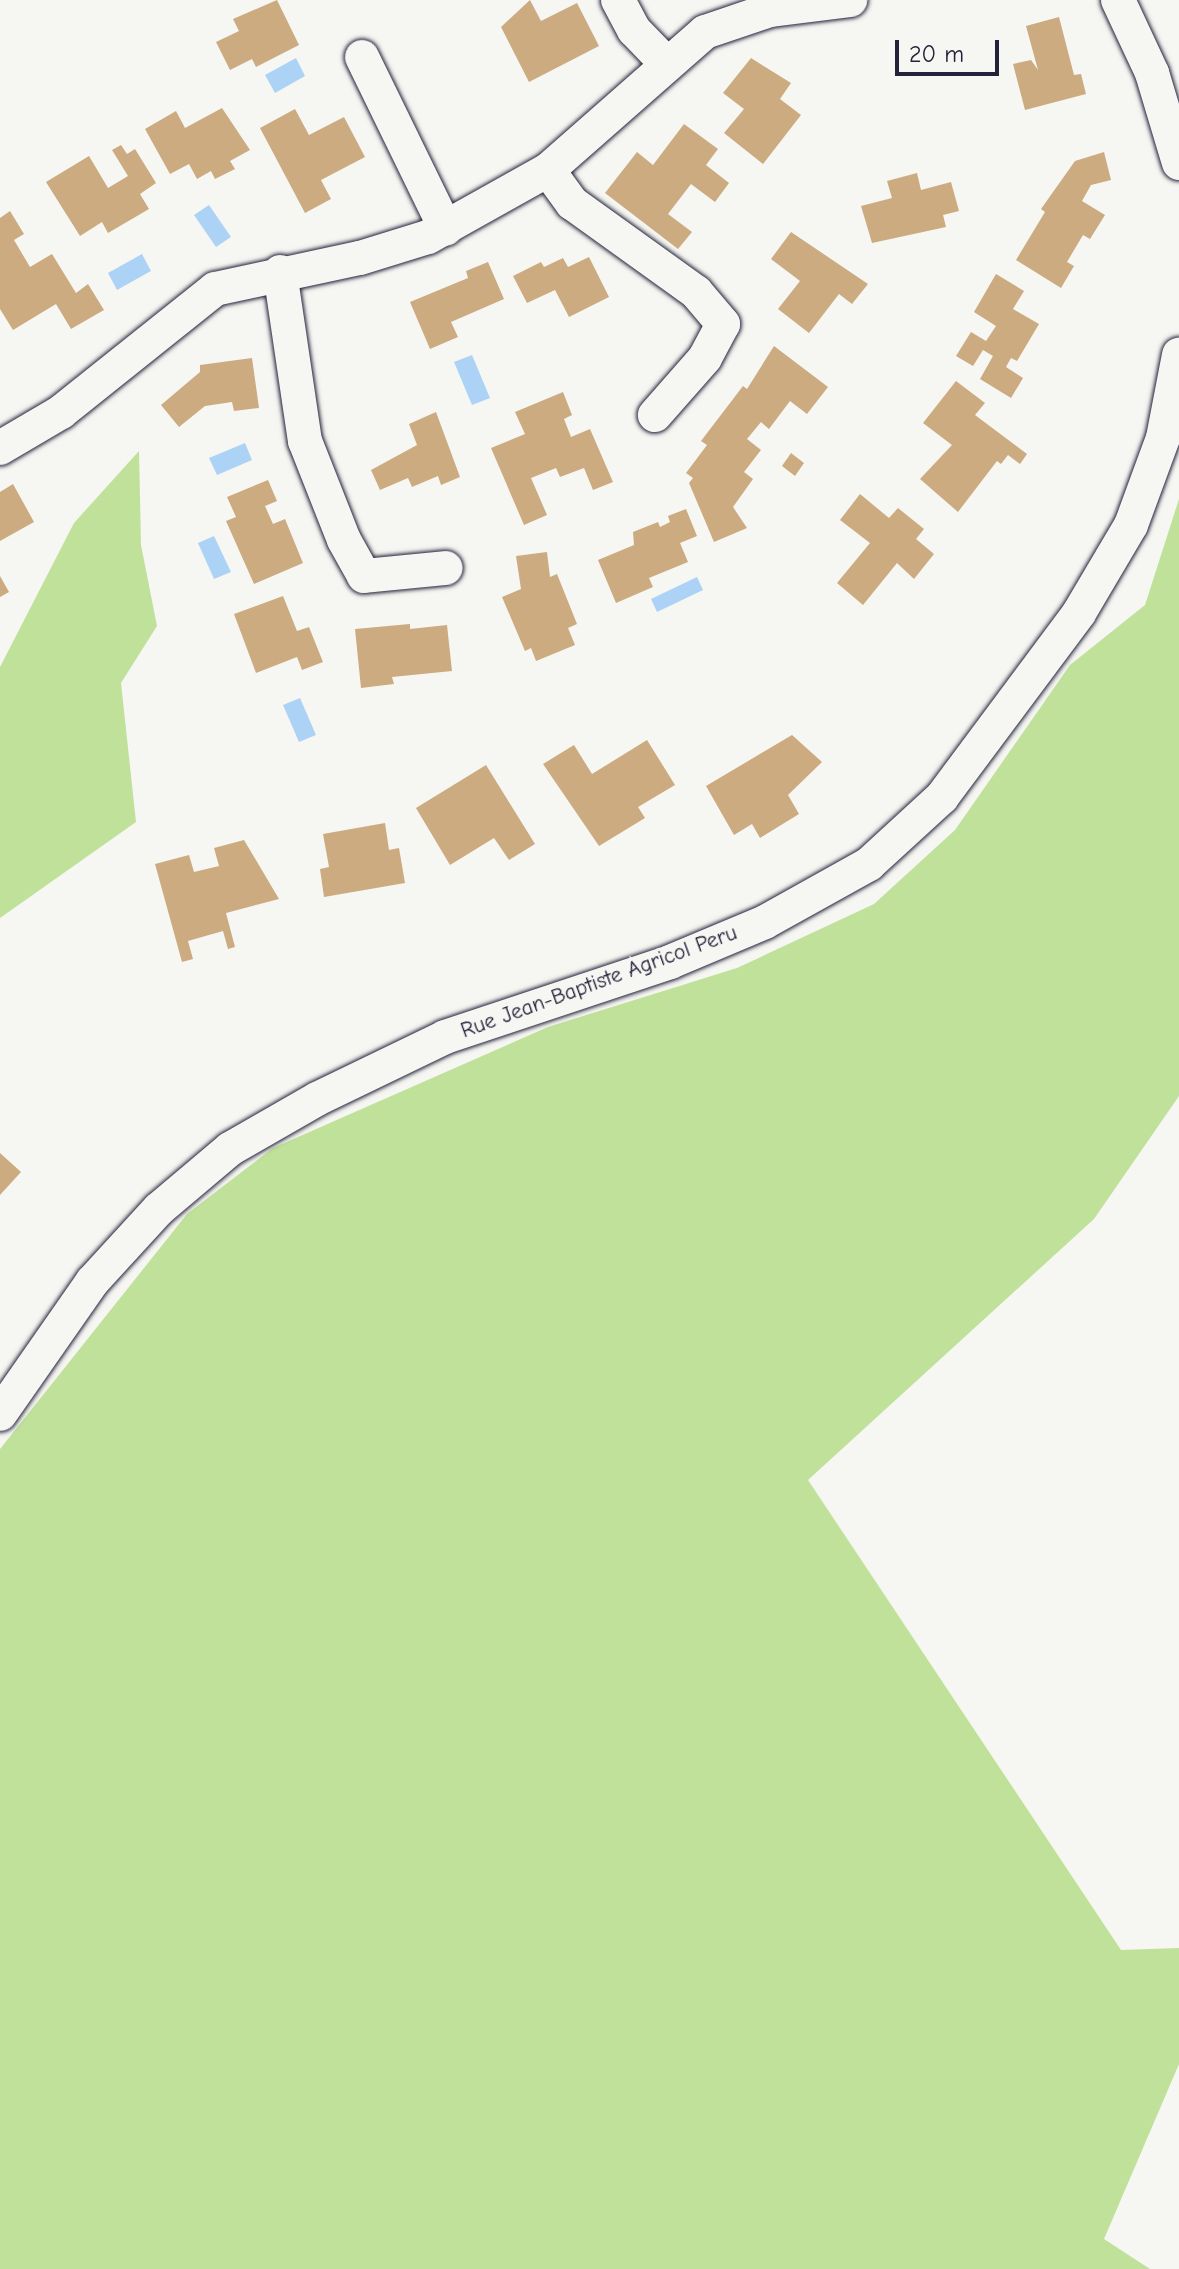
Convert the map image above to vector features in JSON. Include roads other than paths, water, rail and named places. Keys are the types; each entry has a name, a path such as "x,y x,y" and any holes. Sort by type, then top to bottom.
{"street":[{"path":"618,0 634,30 665,62"},
{"path":"0,448 61,412 215,289 280,272 360,258 446,229 548,170 606,123 665,62 705,32 770,10 850,0"},
{"path":"1118,0 1152,73 1179,163"},
{"path":"362,57 446,229"},
{"path":"548,170 572,203 696,292 723,324 705,358 655,415"},
{"path":"280,272 305,441 344,540 364,576 446,568"},
{"name":"Rue Jean-Baptiste Agricol Peru","path":"0,1414 92,1282 159,1209 230,1149 317,1099 445,1037 670,962 765,922 869,864 942,797 1079,613 1131,525 1163,438 1179,355"}],"water":[{"path":"296,58 305,76 275,93 265,75"},
{"path":"209,205 231,237 216,247 194,215"},
{"path":"142,254 151,271 117,290 108,273"},
{"path":"472,355 490,398 472,405 454,362"},
{"path":"245,443 252,460 217,475 209,458"},
{"path":"214,536 231,572 214,579 198,543"},
{"path":"697,577 703,590 657,612 651,599"},
{"path":"300,698 316,735 299,742 283,705"}]}
